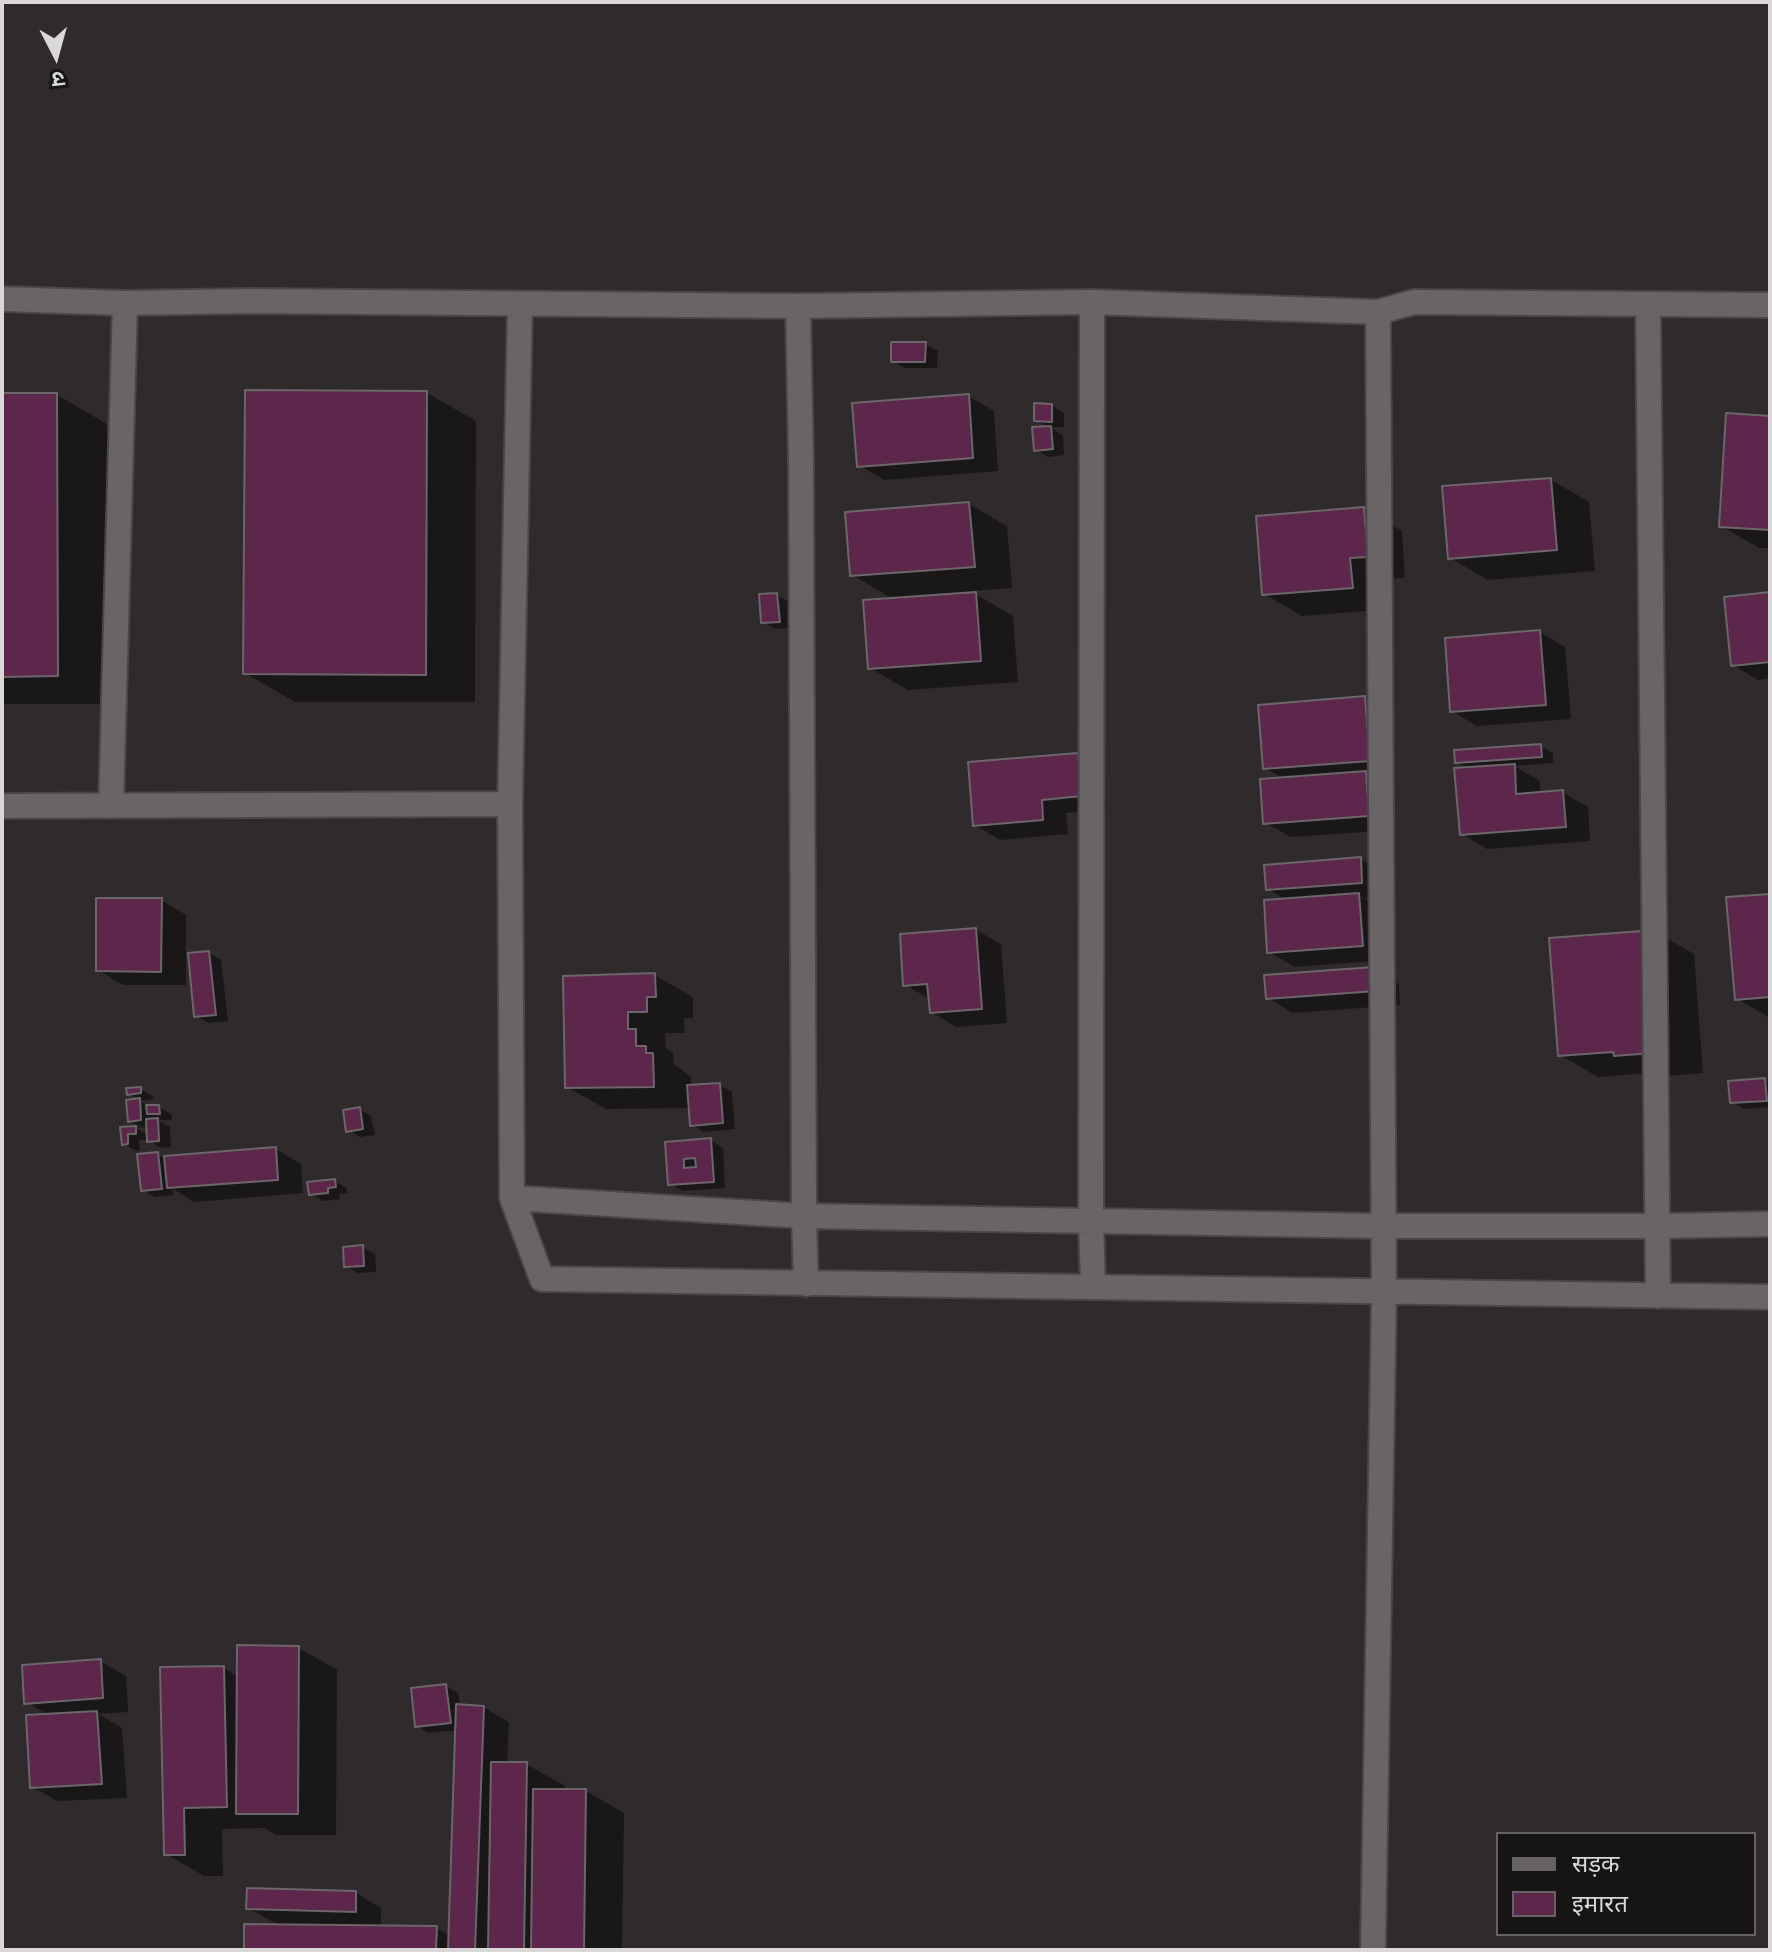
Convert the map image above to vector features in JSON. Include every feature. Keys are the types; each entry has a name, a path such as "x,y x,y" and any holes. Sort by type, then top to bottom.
{"street":[{"path":"2,299 125,303 252,301 798,306 1092,302 1378,312 1414,302 1770,305"},
{"path":"1092,302 1093,1287"},
{"path":"111,806 125,303"},
{"path":"520,304 510,804 512,1198 542,1279 1770,1297"},
{"path":"1648,304 1658,1296"},
{"path":"798,306 806,1284"},
{"path":"1373,1950 1384,1292 1378,312"},
{"path":"2,806 510,804"},
{"path":"512,1198 804,1216 1383,1226 1770,1224"}],"building":[{"path":"891,342 926,342 925,362 891,362"},
{"path":"245,390 427,391 426,675 243,674"},
{"path":"2,393 57,393 58,676 2,677"},
{"path":"969,394 973,458 857,467 852,403"},
{"path":"1034,403 1052,404 1052,422 1034,421"},
{"path":"1726,413 1770,416 1770,530 1719,527"},
{"path":"1051,426 1053,449 1034,451 1032,427"},
{"path":"1551,478 1557,550 1448,559 1442,486"},
{"path":"969,502 975,567 850,576 845,512"},
{"path":"1364,507 1368,557 1350,558 1353,588 1262,595 1256,516"},
{"path":"976,592 981,661 868,669 863,600"},
{"path":"1770,592 1770,662 1731,666 1724,597"},
{"path":"777,593 780,622 761,623 759,594"},
{"path":"1540,630 1546,705 1450,712 1445,638"},
{"path":"1365,696 1370,761 1263,769 1258,705"},
{"path":"1541,744 1542,757 1455,763 1454,750"},
{"path":"1078,753 1082,796 1042,800 1043,820 973,826 968,762"},
{"path":"1515,764 1516,794 1563,790 1566,827 1460,835 1454,768"},
{"path":"1366,771 1369,816 1263,824 1260,779"},
{"path":"1361,857 1362,883 1266,890 1264,865"},
{"path":"1359,893 1363,946 1267,953 1264,900"},
{"path":"1770,894 1770,997 1735,1000 1726,897"},
{"path":"96,898 162,898 161,972 96,971"},
{"path":"976,928 982,1009 930,1013 927,984 903,986 900,934"},
{"path":"1656,930 1666,1052 1558,1056 1549,938"},
{"path":"209,951 216,1015 194,1017 188,953"},
{"path":"1374,967 1376,991 1266,999 1264,975"},
{"path":"655,973 656,997 647,997 647,1012 628,1012 628,1029 636,1029 636,1046 646,1046 646,1053 653,1053 654,1087 565,1088 563,976"},
{"path":"1765,1078 1767,1101 1730,1103 1728,1081"},
{"path":"720,1083 723,1123 690,1126 687,1085"},
{"path":"141,1087 141,1093 127,1095 126,1088"},
{"path":"140,1098 141,1120 128,1122 126,1100"},
{"path":"146,1105 159,1105 160,1114 147,1114"},
{"path":"360,1107 363,1129 346,1132 343,1110"},
{"path":"158,1118 159,1141 147,1142 146,1119"},
{"path":"136,1126 136,1134 128,1134 128,1144 122,1145 120,1127"},
{"path":"711,1138 714,1182 668,1185 665,1142","holes":["695,1158 696,1167 684,1168 684,1159"]},
{"path":"276,1147 278,1180 167,1188 164,1156"},
{"path":"158,1152 162,1189 141,1191 137,1154"},
{"path":"335,1179 336,1187 328,1188 328,1193 309,1195 307,1182"},
{"path":"363,1245 364,1266 344,1267 343,1247"},
{"path":"237,1645 299,1646 298,1814 236,1814"},
{"path":"101,1659 103,1698 24,1704 22,1665"},
{"path":"224,1666 227,1807 184,1808 185,1855 164,1855 160,1667"},
{"path":"446,1684 451,1723 415,1727 411,1688"},
{"path":"456,1704 484,1706 475,1950 448,1950"},
{"path":"97,1711 102,1784 30,1788 26,1715"},
{"path":"491,1762 527,1762 524,1950 488,1950"},
{"path":"533,1789 586,1789 584,1950 531,1950"},
{"path":"247,1888 356,1891 356,1912 246,1909"},
{"path":"244,1924 437,1926 436,1950 244,1950"}]}
